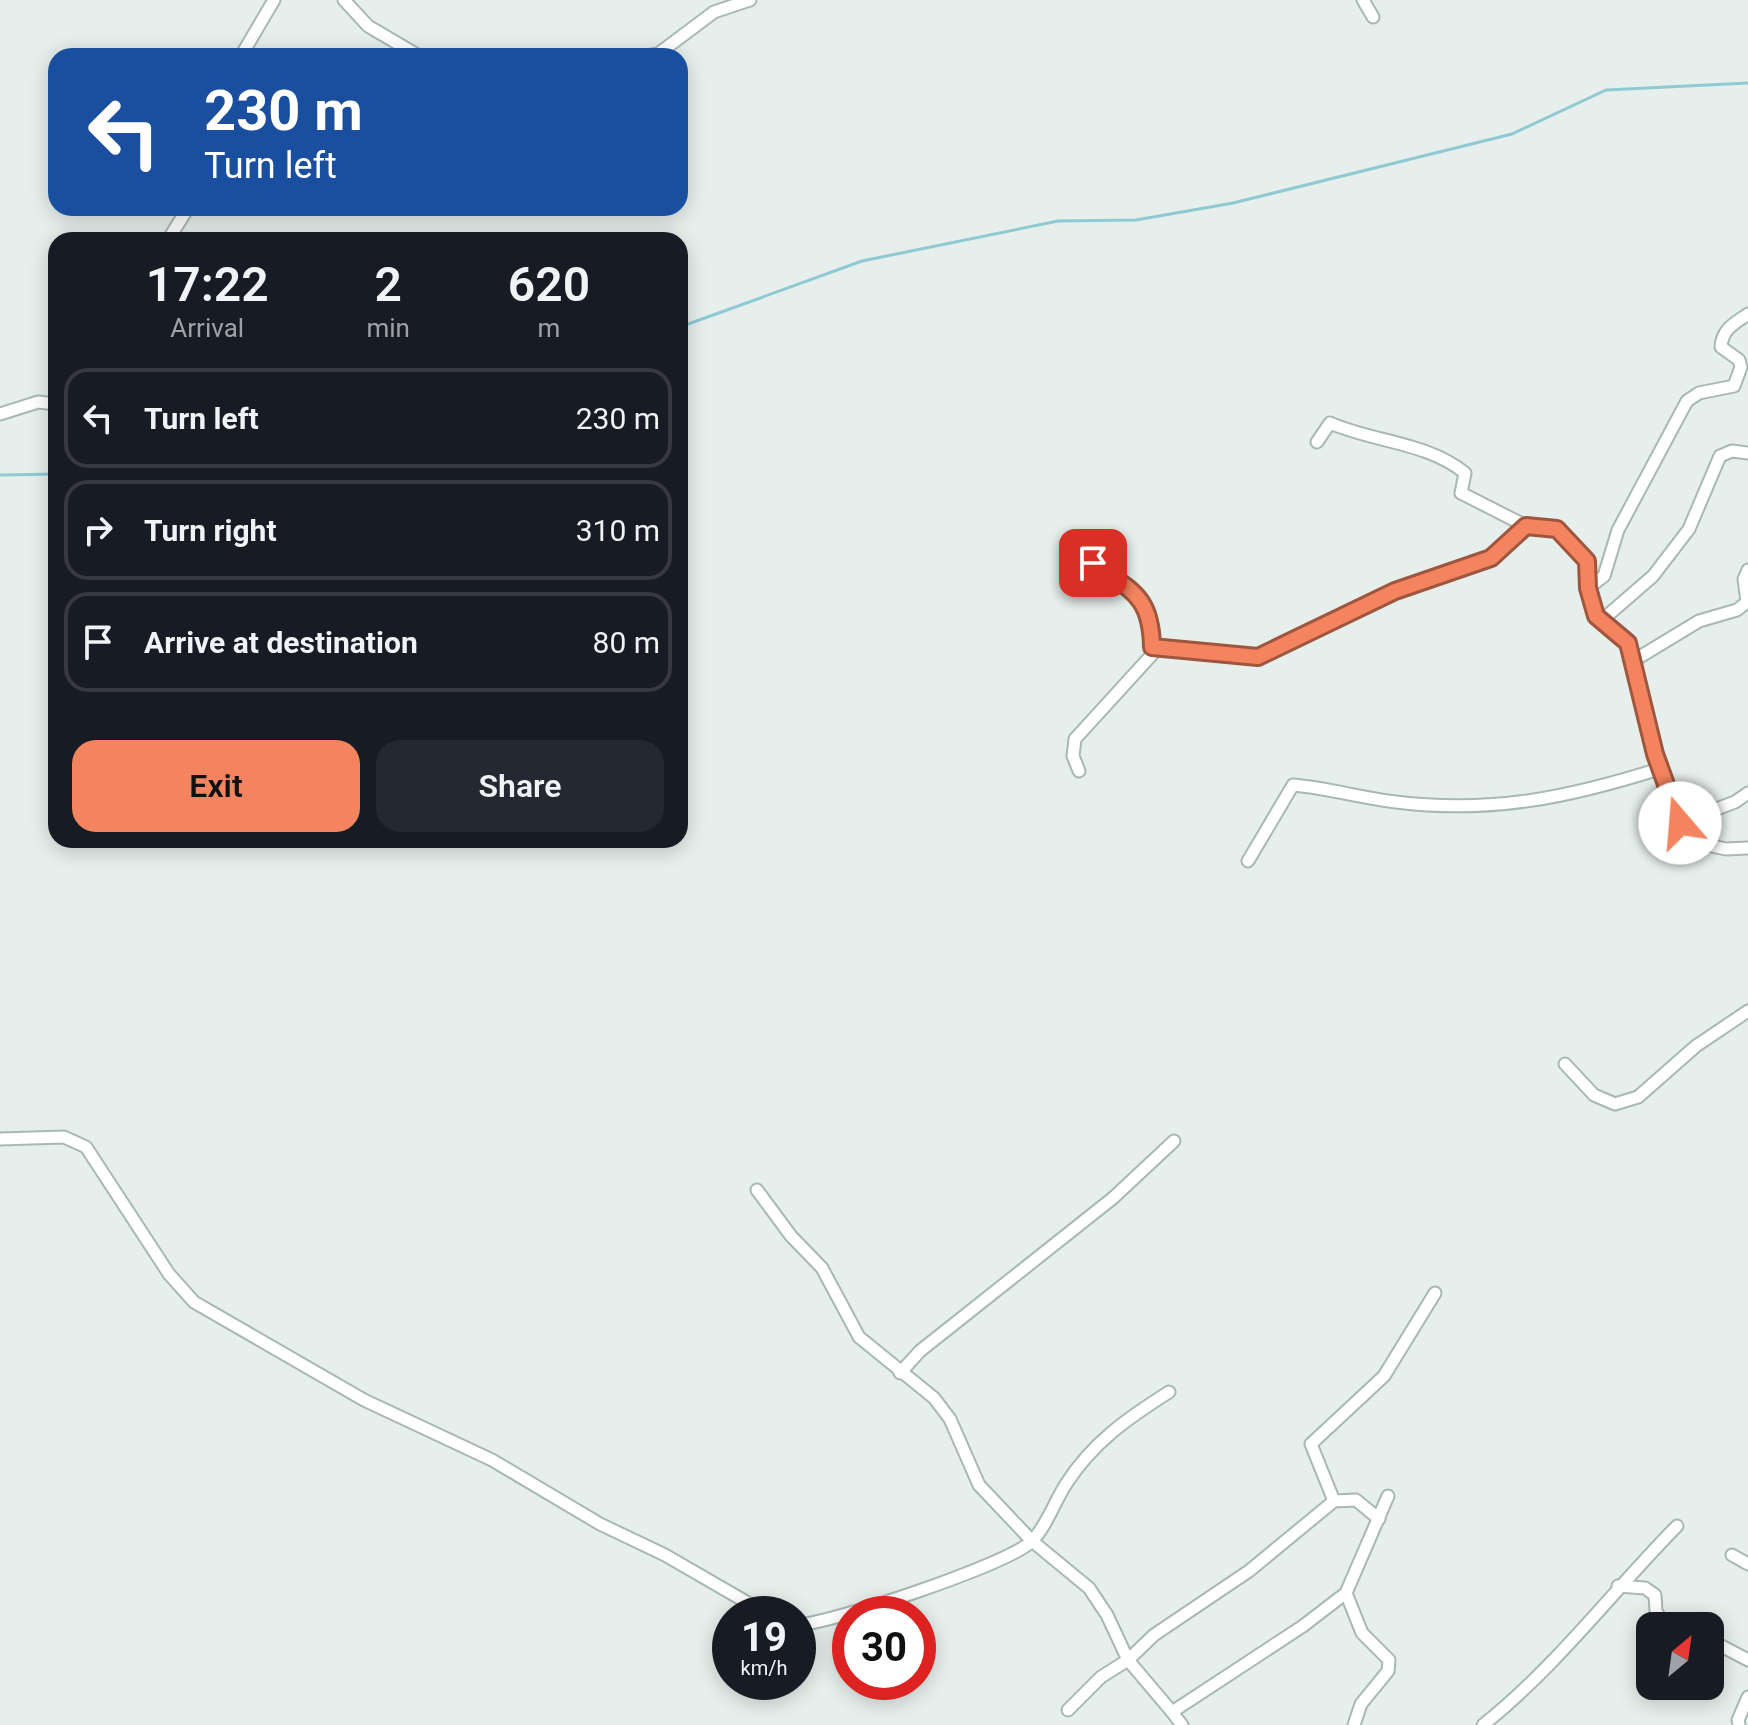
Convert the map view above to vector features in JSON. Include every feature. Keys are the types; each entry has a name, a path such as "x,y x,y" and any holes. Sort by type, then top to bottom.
{"street":[{"path":"246,48 274,0"},
{"path":"344,0 368,26 405,48"},
{"path":"666,48 714,12 750,0"},
{"path":"1363,0 1373,17"},
{"path":"1588,588 1604,576 1618,530 1687,401 1699,393 1734,386 1738,382 1739,360 1721,347 1721,340 1725,330 1748,314"},
{"path":"0,414 38,402 48,403"},
{"path":"1317,442 1330,423 1360,436 1450,461 1465,473 1461,493 1526,526 1557,529 1572,542 1587,561 1590,603 1601,621 1628,643 1680,823 1693,842 1726,849 1748,848"},
{"path":"1601,621 1636,593 1689,529 1720,456 1732,451 1748,453"},
{"path":"1093,563 1139,597 1152,618 1152,647 1258,657 1395,591 1491,558 1526,526"},
{"path":"1633,661 1699,621 1737,610 1747,602 1744,579 1748,570"},
{"path":"1079,771 1073,756 1075,739 1158,648"},
{"path":"1248,861 1293,785 1396,802 1497,804 1559,798 1662,768"},
{"path":"1680,823 1735,802 1748,793"},
{"path":"1565,1064 1594,1095 1615,1104 1638,1097 1696,1046 1748,1011"},
{"path":"0,1139 64,1137 86,1147 169,1274 194,1302 364,1400 492,1460 588,1518 665,1555 736,1596"},
{"path":"900,1373 920,1351 1113,1198 1174,1141"},
{"path":"757,1190 791,1236 822,1268 859,1337 934,1398 950,1419 979,1485 1032,1541 1089,1588 1107,1615 1128,1660 1182,1725"},
{"path":"1334,1501 1311,1444 1384,1376 1435,1293"},
{"path":"816,1622 991,1565 1032,1541 1086,1455 1108,1433 1169,1392"},
{"path":"1172,1712 1303,1626 1346,1593 1388,1496"},
{"path":"1068,1710 1101,1677 1128,1660 1154,1635 1249,1571 1334,1501 1356,1500 1379,1519"},
{"path":"1483,1725 1519,1696 1677,1526"},
{"path":"1732,1555 1748,1564"},
{"path":"1618,1586 1645,1588 1655,1595 1657,1612"},
{"path":"1346,1593 1362,1633 1389,1660 1388,1671 1361,1704 1354,1725"},
{"path":"1724,1647 1748,1660"},
{"path":"1739,1725 1738,1720 1748,1697"}],"waterway":[{"path":"688,324 862,261 1058,221 1136,220 1233,203 1512,134 1606,90 1748,83"},
{"path":"0,475 48,474"}],"route":[{"path":"1093,563 1139,597 1152,618 1152,647 1176,652 1258,657 1395,591 1491,558 1526,526 1557,529 1587,561 1590,603 1596,616 1628,643 1655,754 1680,823"}]}
